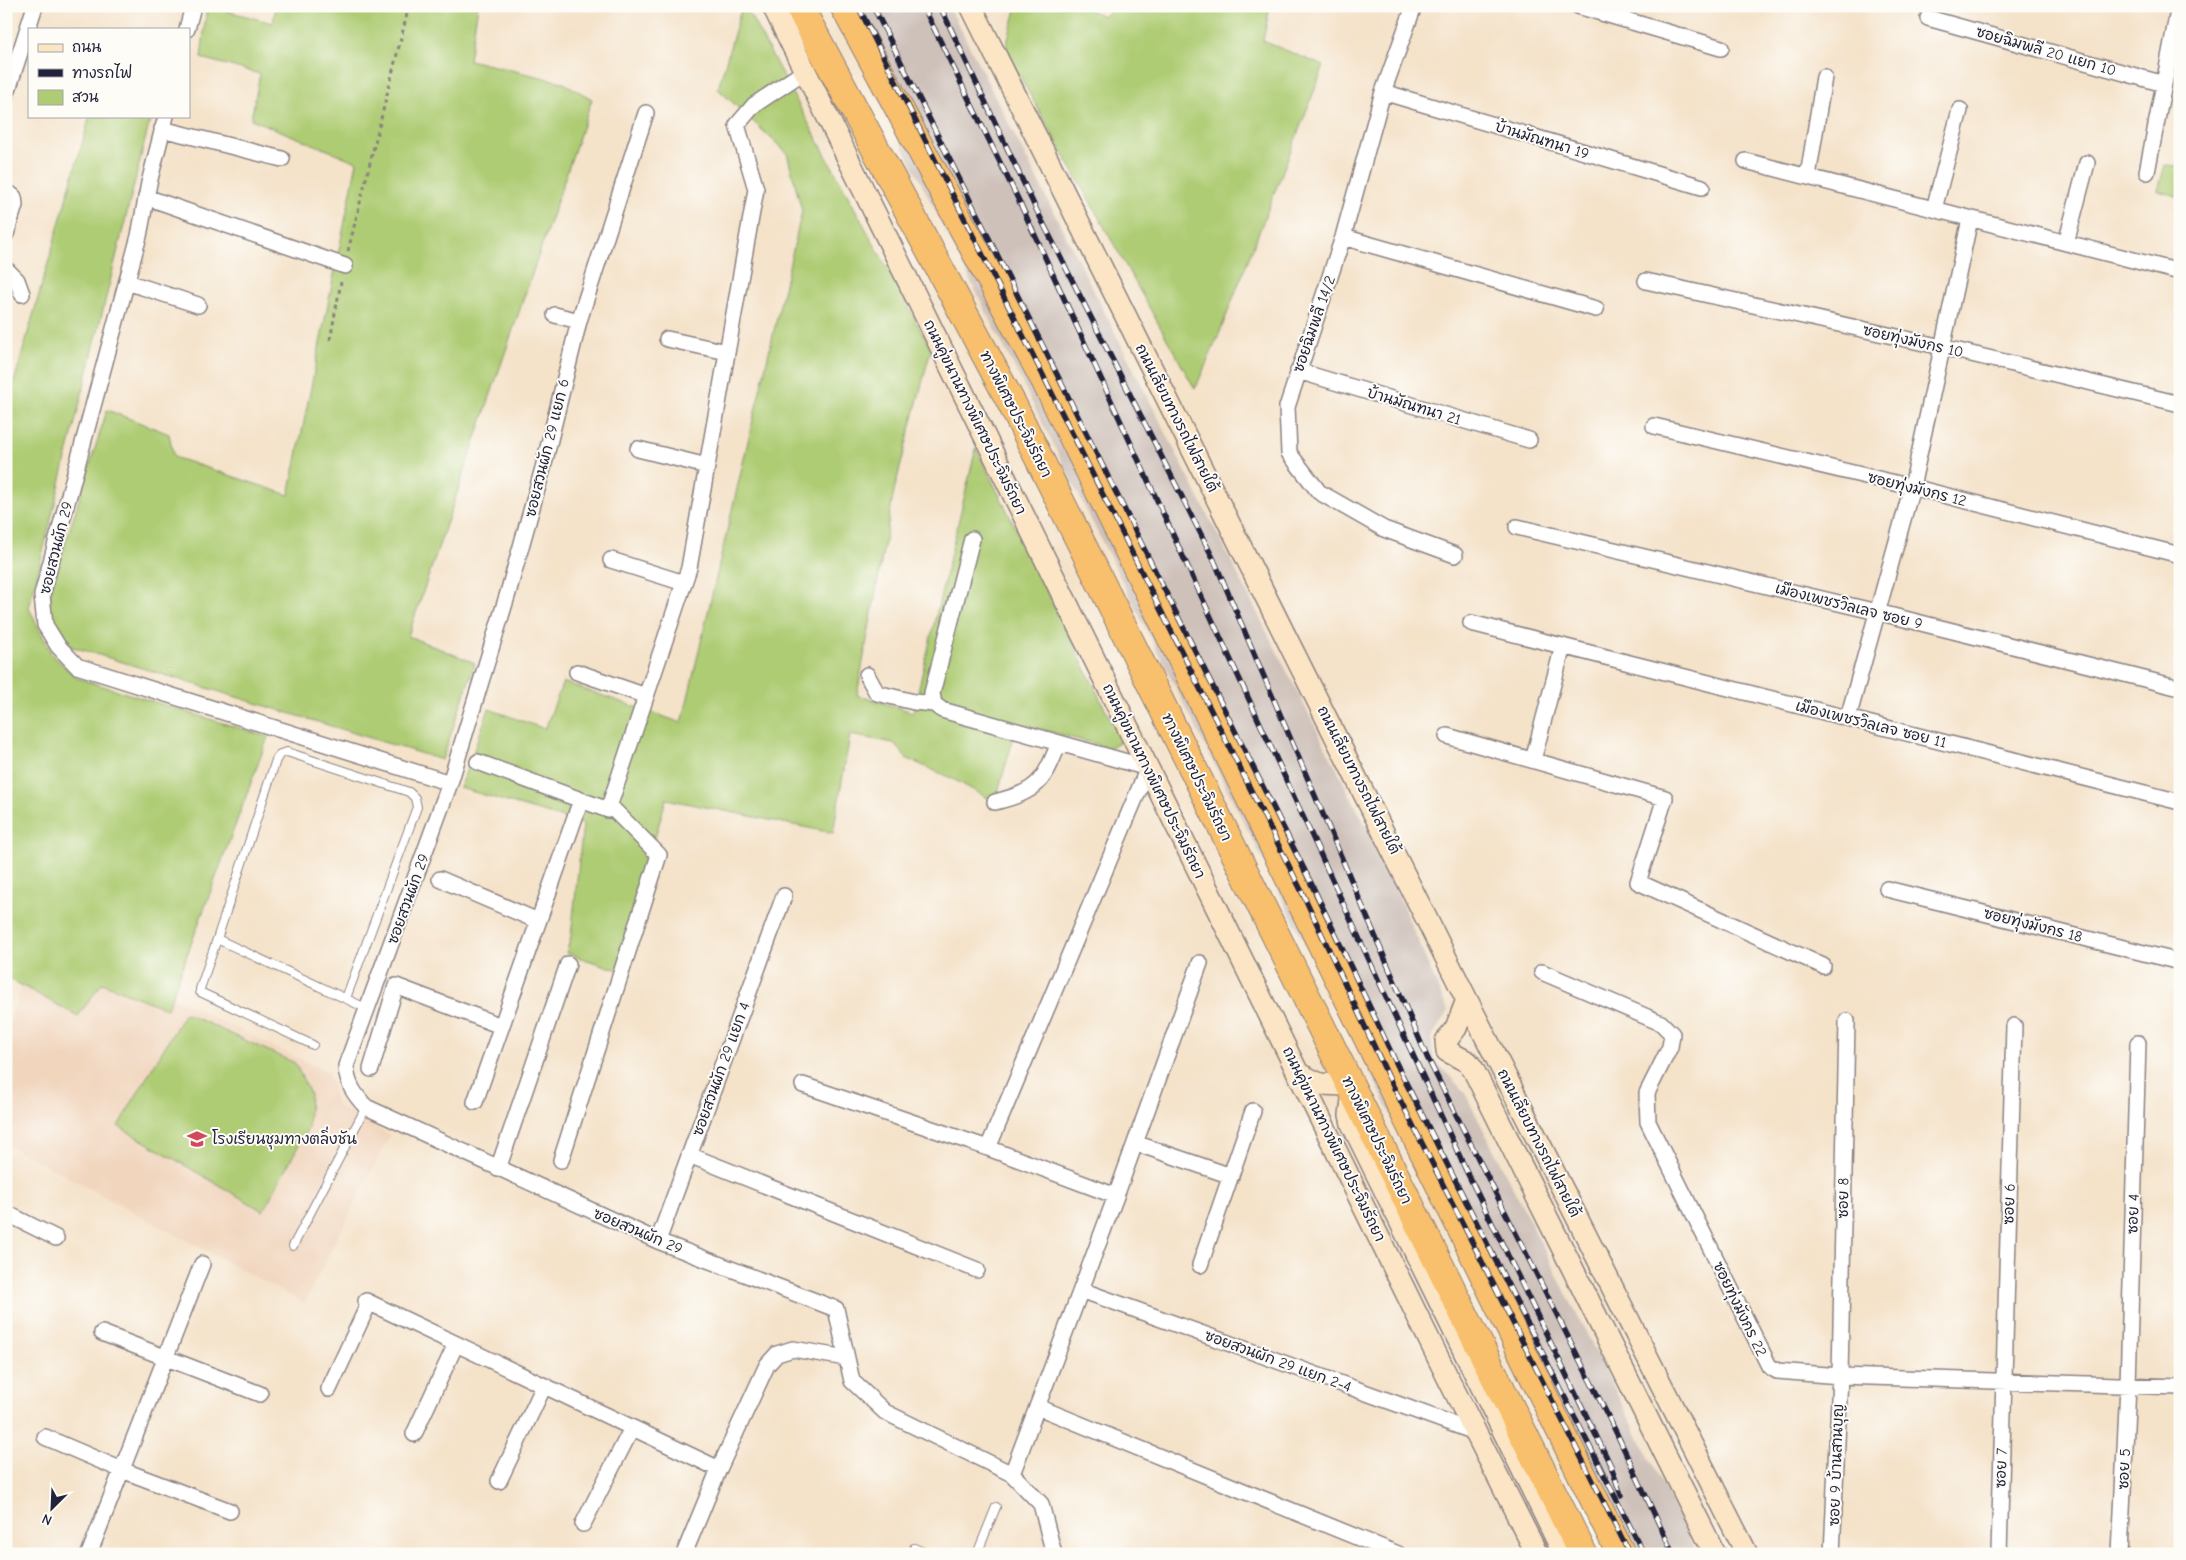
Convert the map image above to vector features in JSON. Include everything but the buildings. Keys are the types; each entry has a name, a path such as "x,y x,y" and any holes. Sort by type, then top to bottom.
{"highway":[{"name":"ทางพิเศษประจิมรัถยา","path":"799,6 1011,402 1583,1554"},
{"path":"844,6 1047,384 1621,1554"}],"main road":[{"name":"ถนนคู่ขนานทางพิเศษประจิมรัถยา","path":"774,6 1475,1432 1537,1554"},
{"name":"ถนนเลียบทางรถไฟสายใต้","path":"971,6 1747,1554"},
{"path":"1468,1000 1456,1028 1446,1041 1445,1047 1447,1051 1468,1062 1474,1069 1715,1554"},
{"path":"1301,1075 1320,1084 1345,1085 1351,1088 1353,1092 1350,1115 1352,1124 1564,1554"}],"street":[{"path":"29,28 36,6"},
{"path":"187,28 193,6"},
{"path":"1578,6 1721,48"},
{"path":"2147,172 2179,6"},
{"name":"ซอยฉิมพลี 14/2","path":"1409,8 1383,92 1344,237 1287,407 1289,453 1319,492 1384,529 1455,555"},
{"name":"ซอยฉิมพลี 20 แยก 10","path":"1928,18 2164,84"},
{"path":"6,96 28,30"},
{"path":"478,762 608,810 689,568 756,188 737,125 754,104 805,71"},
{"path":"1808,176 1824,77"},
{"name":"บ้านมัณฑนา 19","path":"1383,92 1702,187"},
{"path":"1934,209 1960,110"},
{"name":"ซอยสวนผัก 29 แยก 6","path":"450,783 508,593 543,468 579,321 646,113"},
{"path":"164,122 282,159"},
{"name":"ซอยสวนผัก 29","path":"164,122 127,282 42,595 45,625 58,646 77,666 450,783 346,1066 347,1079 354,1093 366,1107 658,1241 836,1309 852,1381 885,1412 1012,1474 1041,1504 1054,1554"},
{"path":"1746,160 2180,272"},
{"path":"2066,243 2087,164"},
{"path":"6,191 14,198 15,205 6,234"},
{"path":"146,197 345,266"},
{"path":"1848,718 1912,487 1970,219"},
{"path":"1344,237 1596,309"},
{"path":"6,269 17,280 22,294"},
{"name":"ซอยทุ่งมังกร 10","path":"1646,281 1942,347 2180,404"},
{"path":"127,282 198,305"},
{"path":"555,315 579,321"},
{"path":"667,339 727,352"},
{"name":"บ้านมัณฑนา 21","path":"1298,371 1529,440"},
{"name":"ซอยทุ่งมังกร 12","path":"1654,426 1912,487 2180,555"},
{"path":"638,448 706,466"},
{"name":"เมืองเพชรวิลเลจ ซอย 9","path":"1517,527 1877,612 2180,688"},
{"path":"934,704 932,694 972,539"},
{"path":"611,560 684,583"},
{"name":"เมืองเพชรวิลเลจ ซอย 11","path":"1470,622 2180,802"},
{"path":"1533,760 1563,646"},
{"path":"577,672 646,696"},
{"path":"867,676 877,693 914,702 934,704 942,710 1148,768 988,1148"},
{"path":"1447,736 1665,798 1638,882 1823,966"},
{"path":"996,802 1033,789 1047,772 1059,743"},
{"path":"475,1102 581,800"},
{"path":"561,1160 659,855 609,806"},
{"path":"440,879 538,920"},
{"name":"ซอยทุ่งมังกร 18","path":"1887,889 2180,962"},
{"name":"ซอยสวนผัก 29 แยก 4","path":"658,1241 784,896"},
{"path":"1012,1474 1116,1196 1200,963"},
{"path":"498,1169 568,964"},
{"name":"ซอยทุ่งมังกร 22","path":"1542,972 1661,1023 1672,1034 1670,1047 1647,1093 1648,1122 1769,1366 1777,1370 1840,1376 2180,1387"},
{"path":"371,1069 396,986 501,1026"},
{"name":"ซอย 8","path":"1840,1376 1847,1021"},
{"name":"ซอย 6","path":"2004,1382 2014,1026"},
{"name":"ซอย 4","path":"2128,1385 2138,1043"},
{"path":"803,1085 988,1148 1116,1196"},
{"path":"1200,1265 1253,1111"},
{"path":"1135,1143 1231,1176"},
{"path":"690,1155 977,1270"},
{"path":"6,1213 56,1238"},
{"path":"90,1554 202,1264"},
{"name":"ซอยสวนผัก 29 แยก 2-4","path":"1081,1290 1475,1432"},
{"path":"329,1389 367,1302 719,1470"},
{"path":"102,1333 260,1394"},
{"path":"414,1434 456,1344"},
{"path":"684,1554 719,1470 767,1365 777,1354 793,1349 846,1358"},
{"name":"ซอย 9 บ้านสานบุญ","path":"1832,1554 1840,1376"},
{"name":"ซอย 7","path":"1998,1554 2004,1382"},
{"name":"ซอย 5","path":"2120,1554 2128,1385"},
{"path":"500,1480 544,1386"},
{"path":"1038,1406 1398,1554"},
{"path":"583,1524 632,1428"},
{"path":"44,1437 122,1470 230,1511"}],"lane":[{"path":"313,1045 200,992 276,760 280,754 287,752 409,792 415,798 417,807 346,998"},
{"path":"217,939 368,1009"},
{"path":"293,1246 366,1107"},
{"path":"977,1554 996,1506"},
{"path":"914,1548 928,1554"}],"path":[{"path":"330,340 345,266 409,6"}],"shaded area":[{"path":"832,6 949,6 1385,864 1448,1011 1431,1038 1434,1059 1465,1093 1698,1554 1609,1554 1585,1499"},
{"name":"โรงเรียนชุมทางตลิ่งชัน","path":"102,983 167,1009 171,997 329,1073 337,1106 390,1135 304,1303 6,1144 6,1032 22,985 78,1016"}],"green space":[{"path":"207,6 273,23 276,6 478,6 469,60 562,82 592,99 408,636 475,663 442,760 70,646 44,612 107,410 169,434 174,457 289,495 357,162 251,119 260,74 201,58"},
{"path":"742,6 745,6 931,349 894,491 857,695 913,712 976,448 1121,741 1109,748 1018,723 995,802 953,779 906,758 894,743 850,735 833,833 666,799 618,970 566,953 571,937 583,824 460,788 489,709 545,729 563,682 682,723 802,211 787,153 718,89"},
{"path":"1017,6 1082,6 1103,16 1118,6 1270,6 1263,41 1324,66 1218,337 1195,389 1005,50"},
{"path":"89,118 151,118 29,608 52,655 77,678 268,737 167,1009 102,983 78,1016 6,977 6,410"},
{"path":"2165,165 2180,166 2180,197 2158,191"},
{"path":"185,1013 295,1063 310,1094 308,1128 263,1211 118,1126"}],"railway":[{"path":"858,6 1302,892 1388,1076 1630,1554"},
{"path":"873,6 1313,887 1399,1069 1644,1554"},
{"path":"923,6 1020,203 1466,1170 1611,1466 1621,1495"},
{"path":"940,6 1035,207 1214,560 1427,1057 1616,1432 1673,1554"}],"place":[{"name":"โรงเรียนชุมทางตลิ่งชัน","path":"197,1139"}]}
